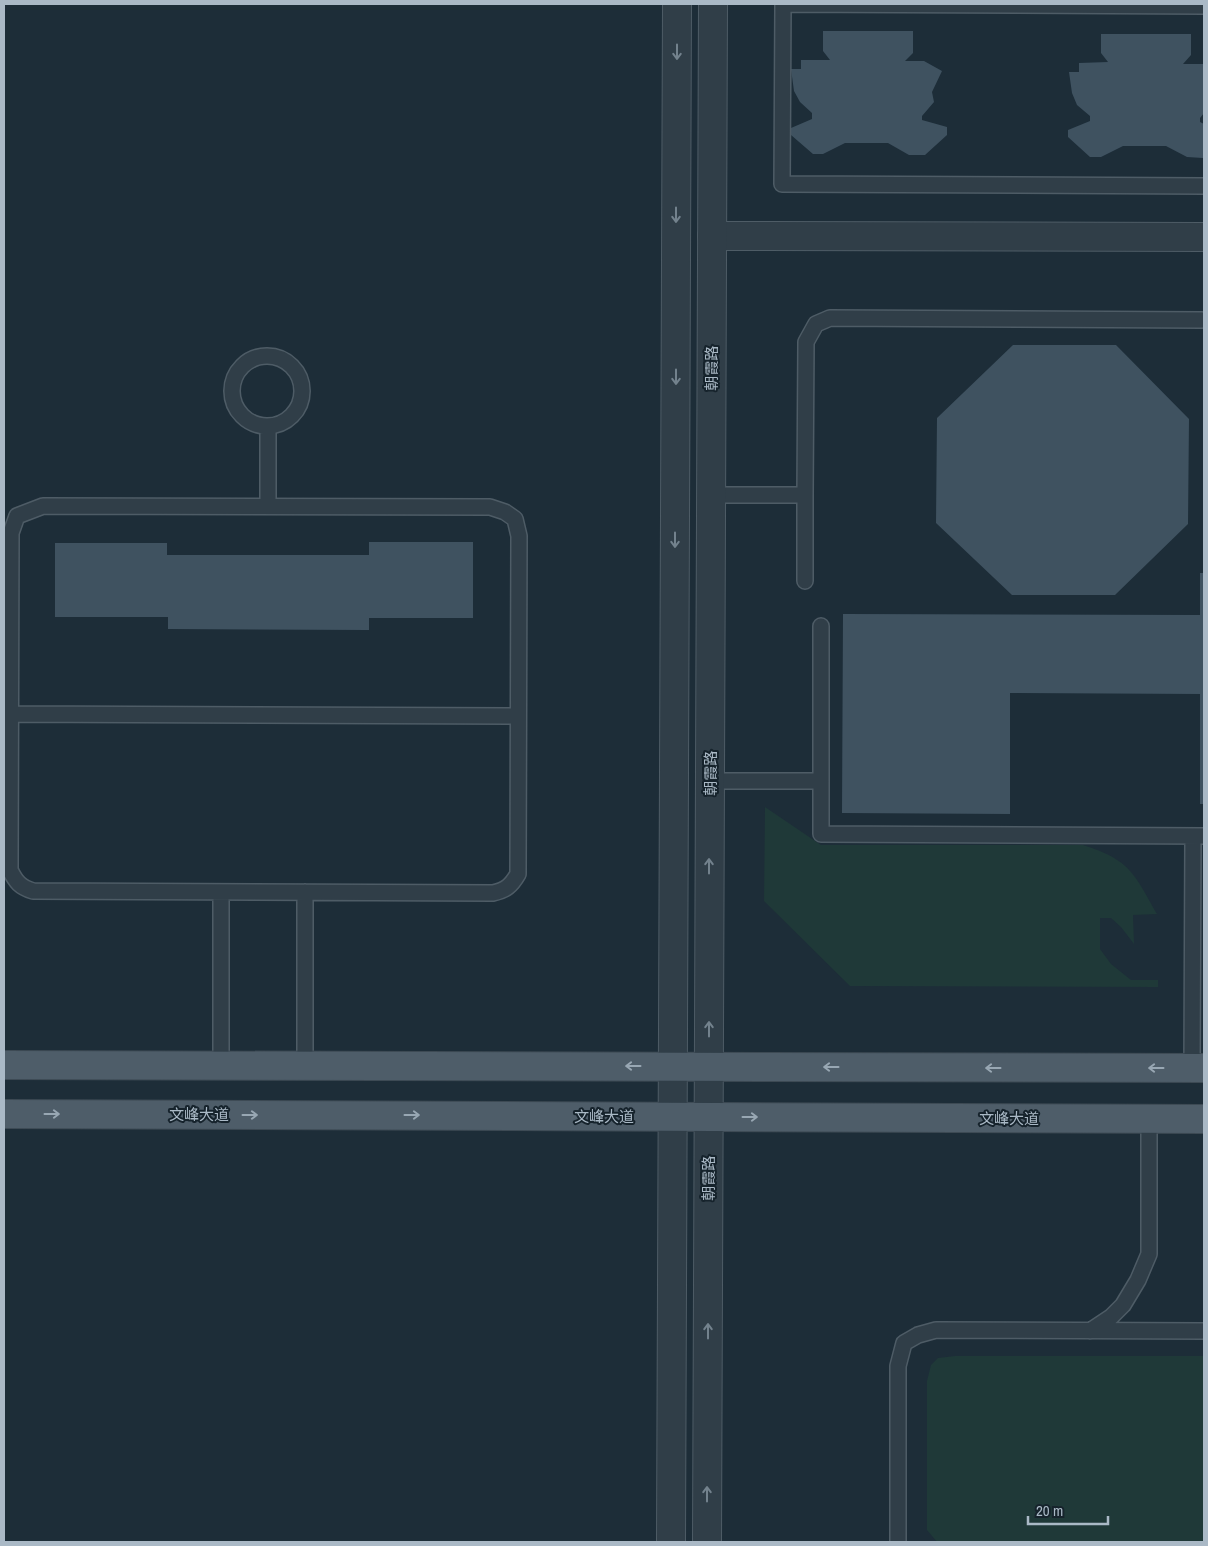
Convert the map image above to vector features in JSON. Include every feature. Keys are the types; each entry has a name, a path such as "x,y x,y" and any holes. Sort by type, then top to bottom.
{"main road":[{"path":"4,1065 1198,1068"},
{"name":"文峰大道","path":"4,1114 1204,1119"}],"street":[{"path":"671,1542 677,4"},
{"name":"朝霞路","path":"707,1542 713,4"},
{"path":"712,236 1204,237"}],"lane":[{"path":"1204,6 783,4 782,184 1204,186"},
{"path":"805,581 806,342 816,324 830,318 1202,320"},
{"path":"265,357 277,358 288,363 296,371 302,392 300,402 294,413 284,422 268,426 259,425 247,420 238,410 233,398 233,386 236,375 243,366 254,359 265,357"},
{"path":"268,426 268,506"},
{"path":"711,495 805,495"},
{"path":"43,506 490,507 504,512 515,519 519,536 518,874 512,885 504,890 493,893 33,892 23,888 16,882 10,870 10,714 11,533 17,516 43,506"},
{"path":"821,626 821,834 1198,836 1198,1068"},
{"path":"10,714 518,716"},
{"path":"710,781 821,781"},
{"path":"221,892 221,1066"},
{"path":"304,1066 305,892"},
{"path":"1090,1331 1111,1317 1122,1305 1138,1280 1148,1254 1149,1119"},
{"path":"898,1542 898,1366 904,1343 918,1335 936,1330 1204,1331"}],"green space":[{"path":"765,807 821,845 1083,845 1111,856 1136,878 1157,914 1133,915 1134,944 1121,927 1111,918 1100,918 1100,949 1111,964 1131,980 1158,980 1158,987 850,986 764,901"},
{"path":"955,1356 1204,1356 1204,1542 937,1542 927,1530 927,1381 931,1365 938,1358"}],"building":[{"path":"823,31 913,31 913,53 905,61 924,61 942,71 932,92 934,102 922,116 922,120 947,127 947,135 925,155 909,155 888,143 845,143 823,154 813,154 791,135 791,128 812,119 812,113 800,102 794,91 791,69 801,69 801,60 830,60 823,51"},
{"path":"1101,34 1191,34 1191,55 1183,64 1204,64 1204,113 1200,118 1200,122 1204,124 1203,158 1187,157 1166,146 1123,146 1101,157 1090,157 1068,137 1068,130 1090,121 1090,116 1077,105 1072,93 1069,72 1079,72 1079,63 1108,62 1101,53"},
{"path":"1013,345 1116,345 1189,419 1188,524 1115,595 1012,595 936,523 937,418"},
{"path":"369,542 473,542 473,618 369,618 369,630 168,629 168,617 55,617 55,543 167,543 167,555 369,555"},
{"path":"1200,573 1204,573 1204,804 1200,804 1200,694 1010,693 1010,814 842,813 843,614 1200,615"}]}
